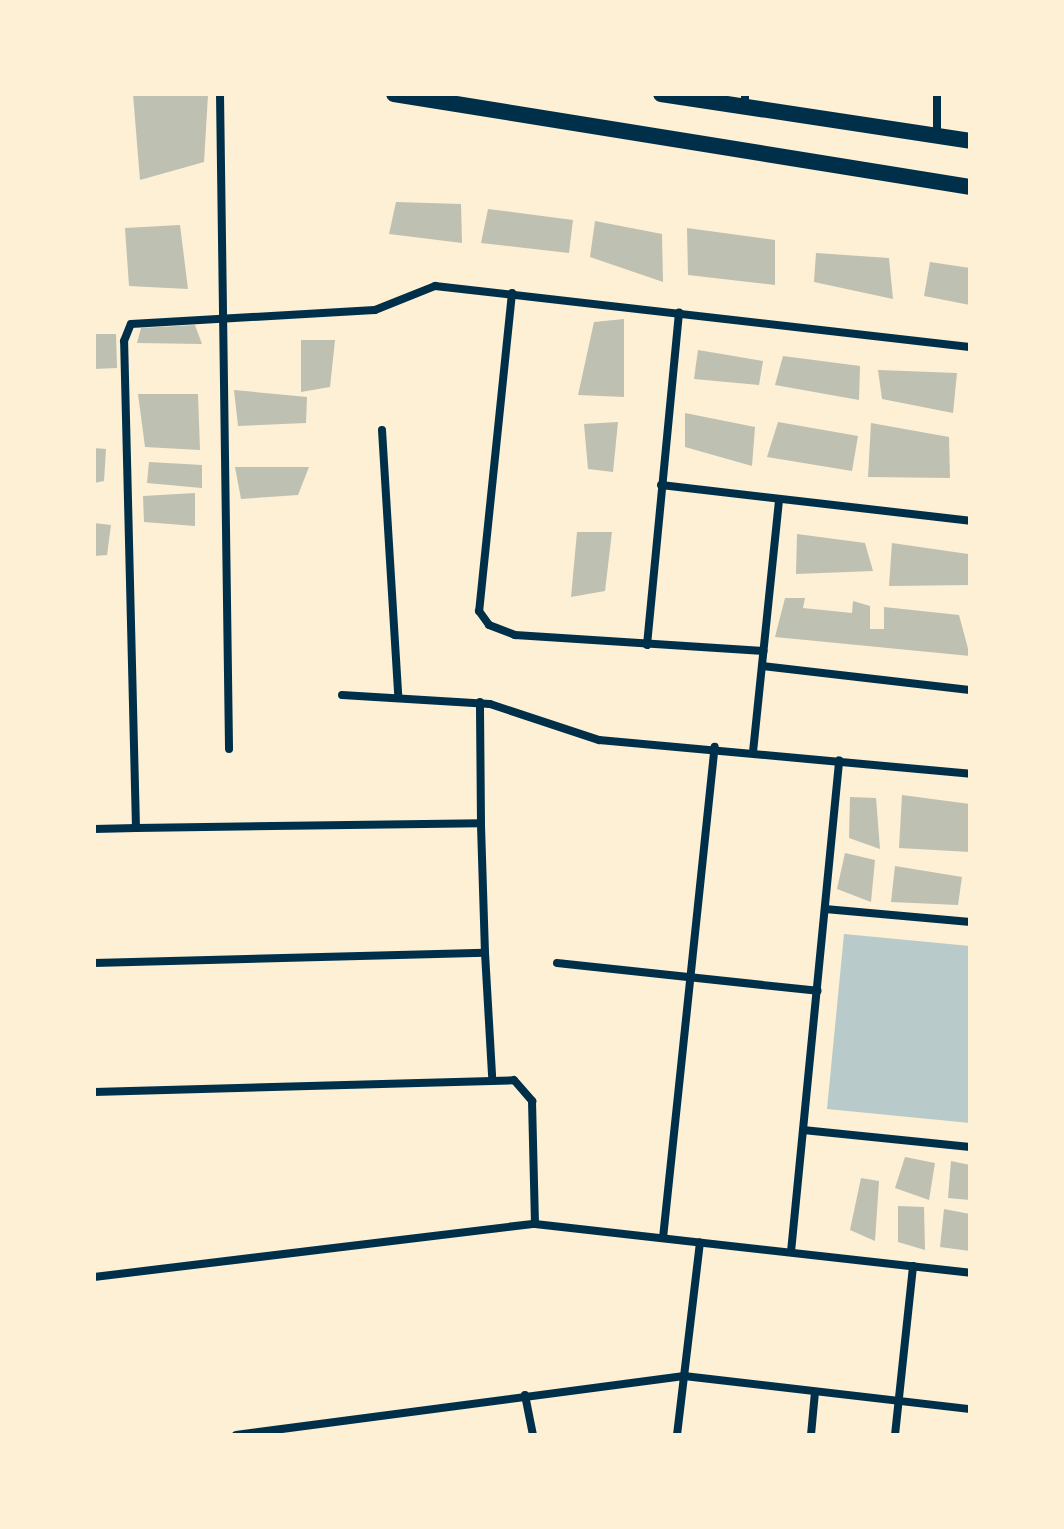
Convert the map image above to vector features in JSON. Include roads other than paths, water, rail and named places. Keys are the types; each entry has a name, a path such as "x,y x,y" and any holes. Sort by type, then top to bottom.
{"main road":[{"path":"394,94 970,187"},
{"path":"661,94 745,100 970,141"}],"street":[{"path":"220,94 229,749"},
{"path":"937,94 937,136"},
{"path":"136,828 125,331 142,320 375,310 435,286 970,347"},
{"path":"512,293 479,611 489,625 515,635 763,651"},
{"path":"647,645 679,313"},
{"path":"382,430 398,695"},
{"path":"661,485 970,521"},
{"path":"753,752 779,501"},
{"path":"762,666 970,690"},
{"path":"342,695 398,695 480,702 573,736 715,747 970,774"},
{"path":"480,702 485,953 492,1076"},
{"path":"663,1238 715,747"},
{"path":"791,1252 839,760"},
{"path":"94,829 481,823"},
{"path":"825,909 970,922"},
{"path":"94,963 485,953"},
{"path":"557,963 817,991"},
{"path":"94,1092 492,1076 519,1083 532,1101 535,1224"},
{"path":"803,1130 970,1147"},
{"path":"94,1277 535,1224 970,1273"},
{"path":"677,1435 700,1242"},
{"path":"895,1435 913,1266"},
{"path":"236,1435 684,1376 970,1409"},
{"path":"811,1435 815,1392"},
{"path":"525,1395 533,1435"}]}
